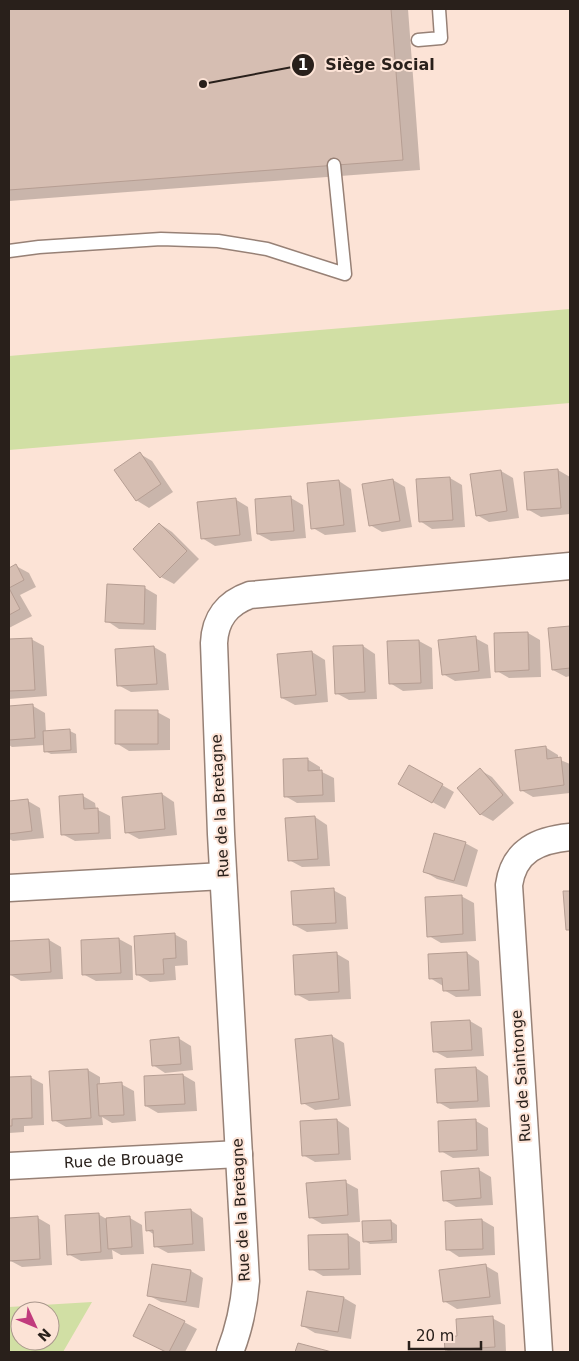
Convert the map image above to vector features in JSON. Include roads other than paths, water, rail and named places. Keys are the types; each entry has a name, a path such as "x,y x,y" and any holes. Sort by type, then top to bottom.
{"street":[{"name":"Rue de la Bretagne","path":"230,1352 240,1322 246,1281 223,876 214,643 216,627 223,612 229,606 242,597 264,593 570,566"},
{"name":"Rue de Saintonge","path":"539,1352 509,885 516,862 527,850 548,840 570,837"},
{"path":"9,888 223,876"},
{"name":"Rue de Brouage","path":"9,1166 239,1154"}],"lane":[{"path":"418,40 441,38 438,9"},
{"path":"9,251 39,247 161,239 218,241 267,250 345,274 334,165"}],"place":[{"name":"Siège Social","path":"203,84"}]}
